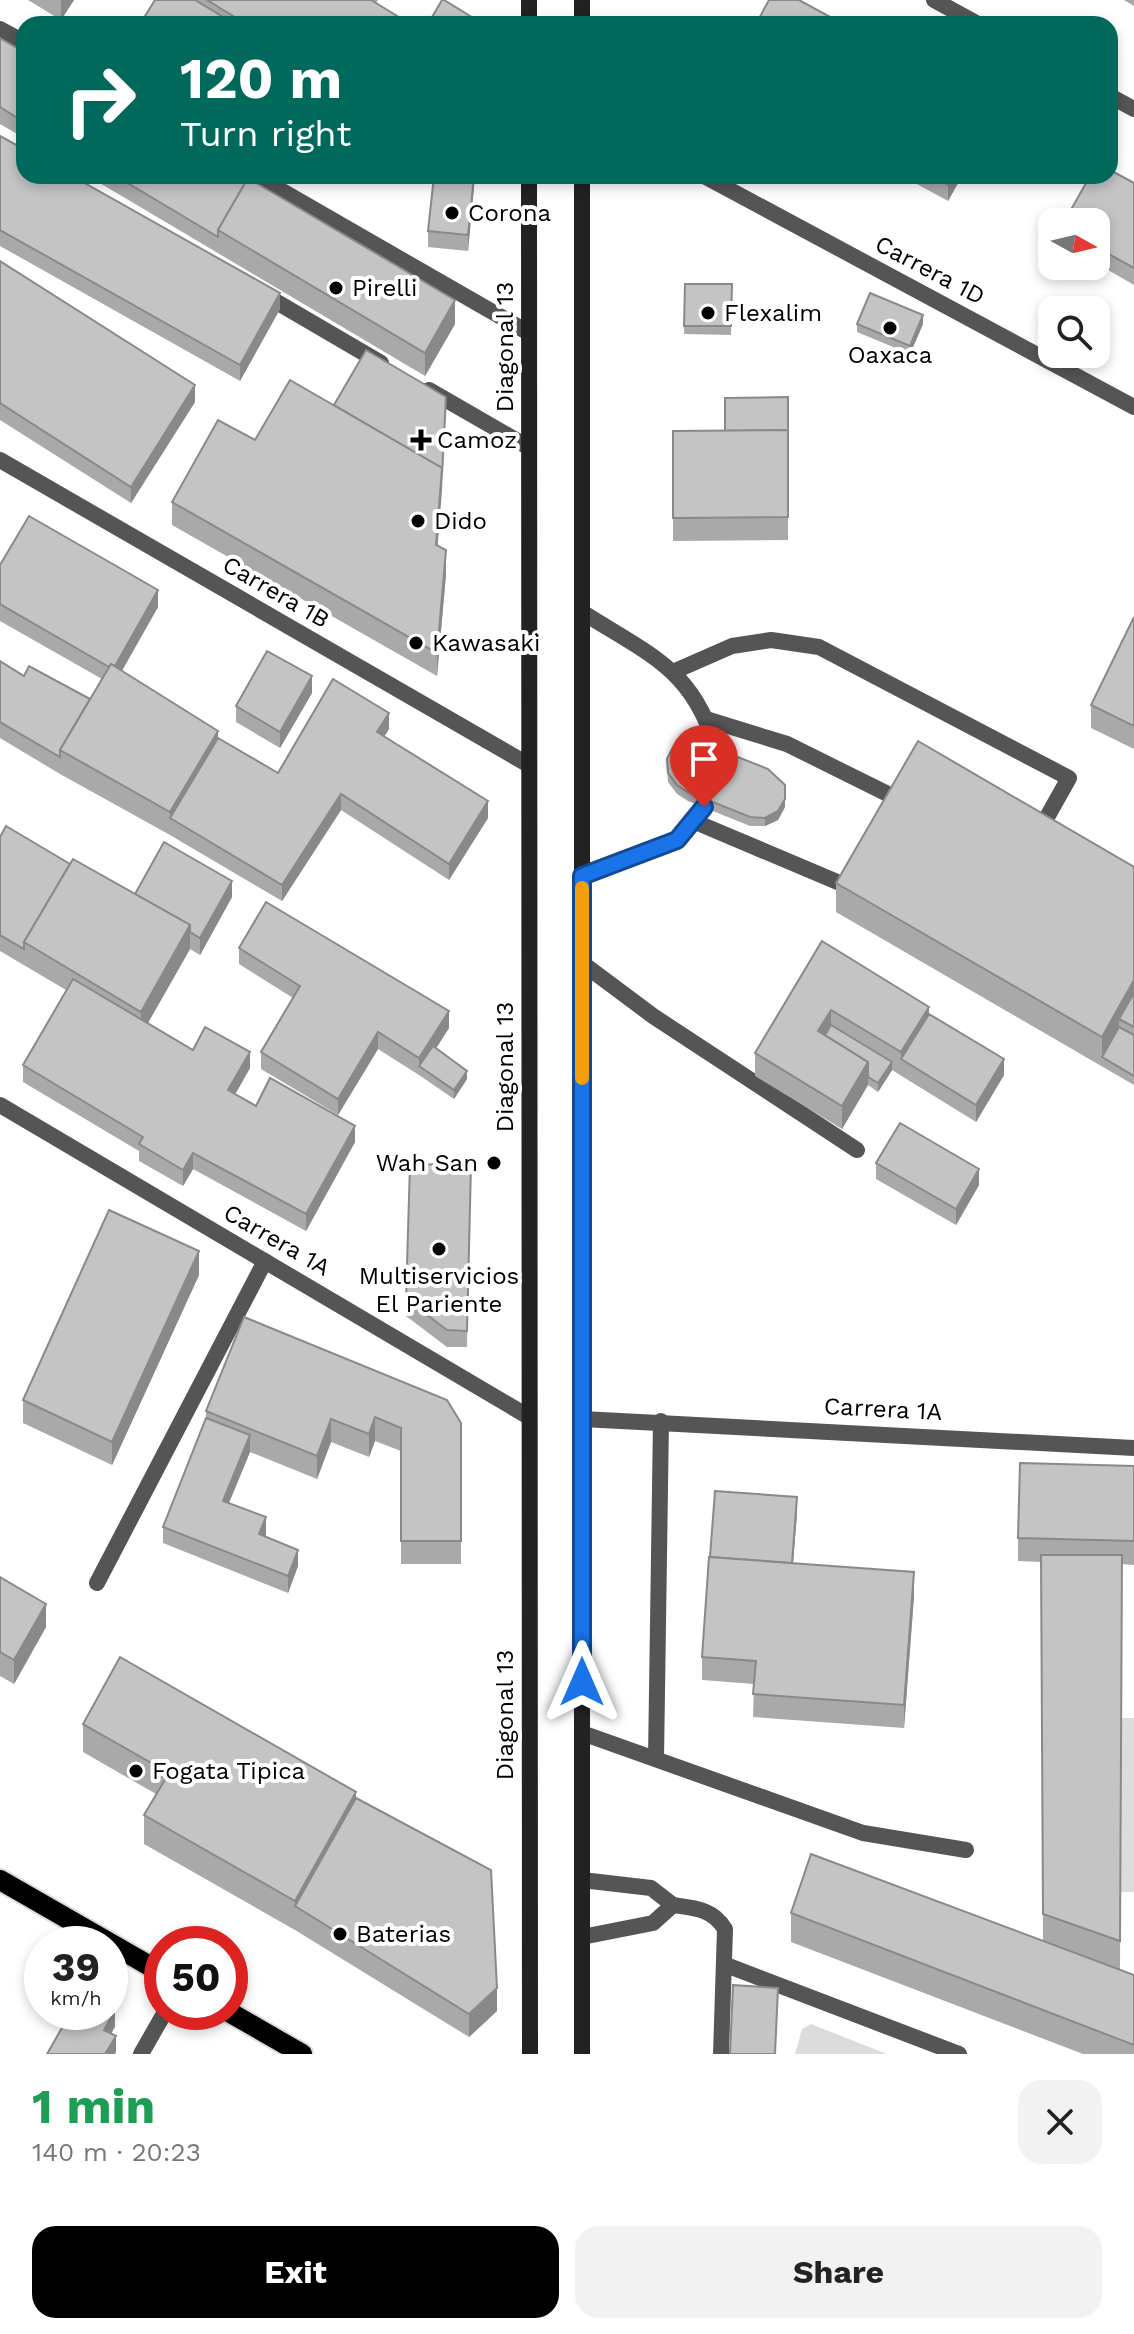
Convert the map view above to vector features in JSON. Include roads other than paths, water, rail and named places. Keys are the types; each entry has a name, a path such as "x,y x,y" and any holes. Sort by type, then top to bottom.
{"main road":[{"name":"Diagonal 13","path":"529,184 530,2054"},
{"path":"582,184 582,2054"},
{"path":"0,1880 144,1963"},
{"path":"248,2023 302,2054"}],"street":[{"path":"934,0 963,16"},
{"path":"270,184 529,333"},
{"name":"Carrera 1D","path":"719,184 1134,407"},
{"path":"251,288 390,367"},
{"path":"418,383 528,447"},
{"name":"Carrera 1B","path":"0,460 529,765"},
{"path":"582,612 675,671 709,720 719,758"},
{"path":"675,671 732,646 771,640 819,647 1069,778 1030,848"},
{"path":"709,720 787,744 927,814"},
{"path":"582,876 677,840 704,807"},
{"path":"693,821 864,893"},
{"path":"582,963 653,1016 857,1150"},
{"name":"Carrera 1A","path":"0,1105 529,1417"},
{"path":"97,1583 265,1261"},
{"name":"Carrera 1A","path":"582,1419 1134,1448"},
{"path":"656,1759 661,1421"},
{"path":"582,1733 863,1833 966,1850"},
{"path":"582,1880 651,1888 673,1905 701,1909 718,1917 725,1929 726,1965 721,2054"},
{"path":"582,1937 653,1923 673,1905"},
{"path":"726,1965 959,2054"},
{"path":"146,2053 157,2030"}],"place":[{"name":"Corona","path":"452,213"},
{"name":"Pirelli","path":"336,288"},
{"name":"Flexalim","path":"708,313"},
{"name":"Oaxaca","path":"890,328"},
{"name":"Camoz","path":"421,440"},
{"name":"Dido","path":"418,521"},
{"name":"Kawasaki","path":"416,643"},
{"name":"Wah San","path":"494,1163"},
{"name":"Multiservicios El Pariente","path":"439,1249"},
{"name":"Fogata Tipica","path":"136,1771"},
{"name":"Baterias","path":"340,1934"}]}
